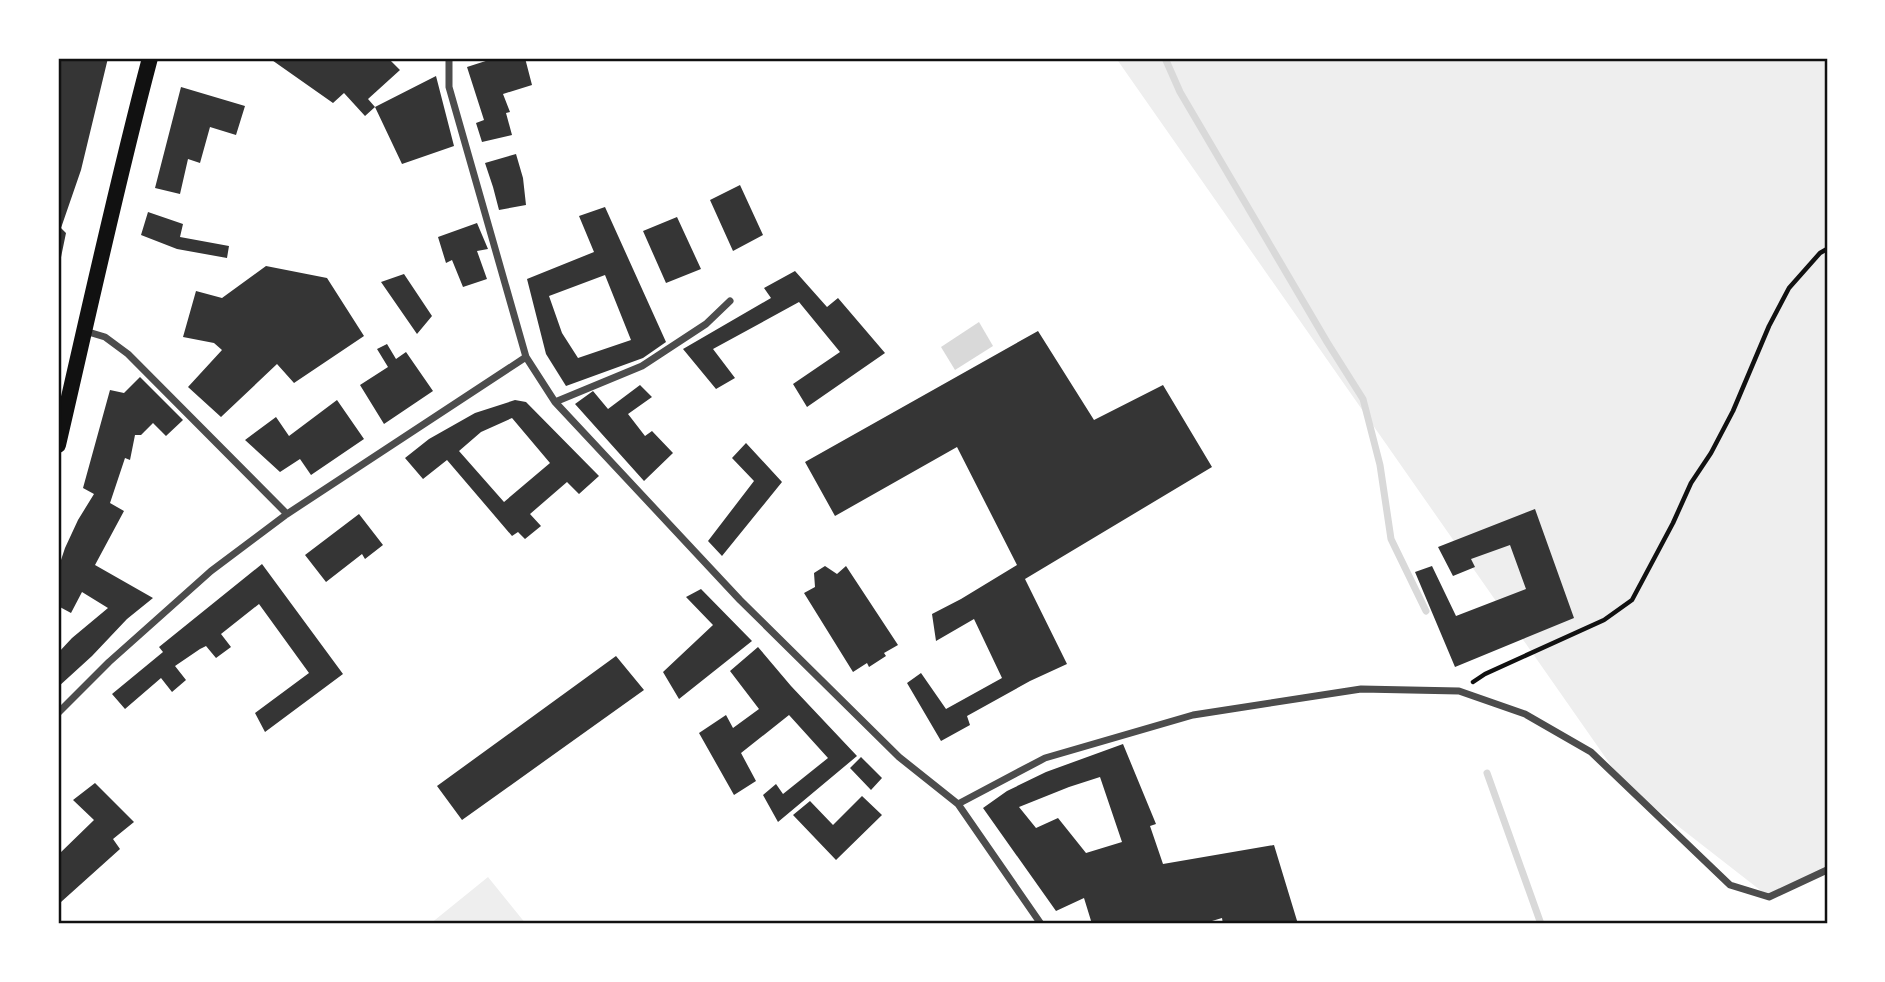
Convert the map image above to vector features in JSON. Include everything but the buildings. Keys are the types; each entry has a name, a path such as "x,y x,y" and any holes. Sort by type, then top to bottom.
{"main road":[{"path":"58,445 122,166 150,58"}],"street":[{"path":"449,58 449,87 526,357 555,402 750,610 900,757 958,804 1041,924"},
{"path":"555,402 642,366 706,324 730,301"},
{"path":"85,331 105,337 128,354 287,514"},
{"path":"58,713 109,662 211,571 287,514 526,357"},
{"path":"958,804 1045,758 1193,715 1361,689 1459,691 1525,714 1591,752 1730,885 1769,897 1827,870"}],"path":[{"path":"1459,691 1485,674 1604,620 1632,600 1691,483 1711,453 1733,411 1769,326 1790,288 1820,253 1827,249"}],"shaded area":[{"path":"1116,58 1827,58 1827,869 1769,897 1624,784"},
{"path":"979,322 993,346 955,370 941,347"},
{"path":"488,877 526,924 430,924"}],"waterway":[{"path":"1165,58 1180,92 1363,399 1380,465 1391,539 1426,611"},
{"path":"1487,773 1541,924"}]}
